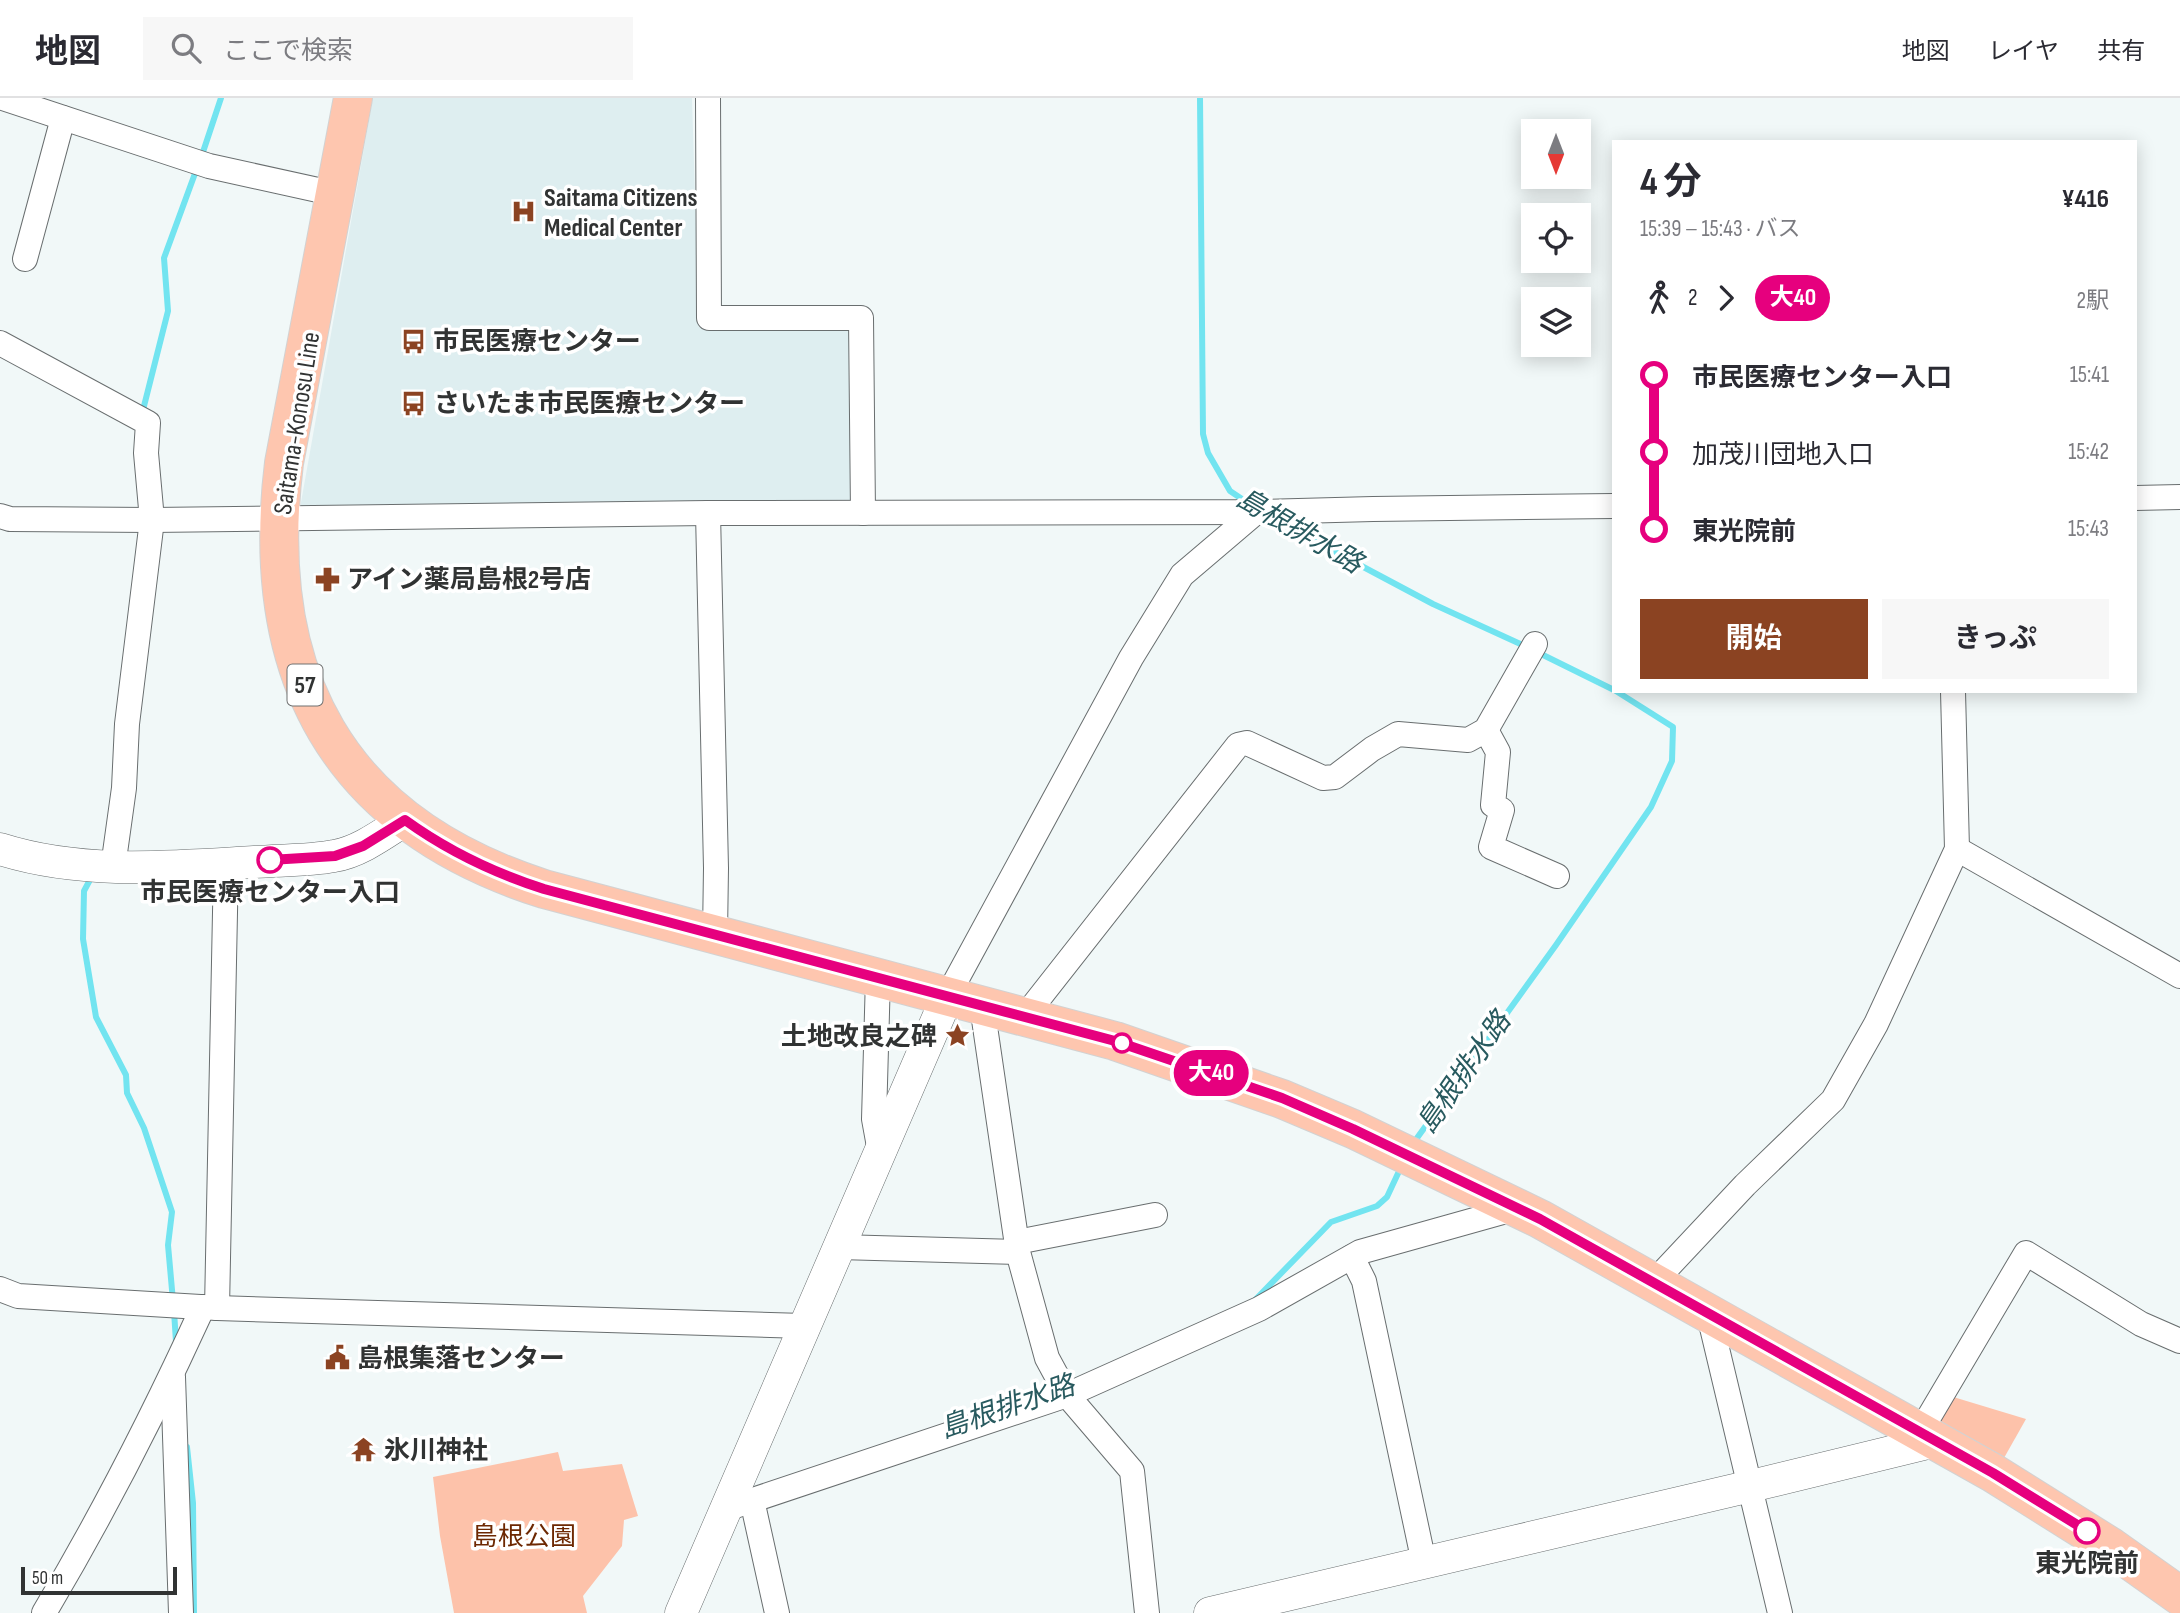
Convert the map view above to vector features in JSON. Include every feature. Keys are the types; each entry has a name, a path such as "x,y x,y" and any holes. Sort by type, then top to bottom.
{"main road":[{"name":"Saitama-Konosu Line","path":"353,98 284,463 280,565 286,625 309,695 345,762 405,820 463,857 505,877 1115,1041 1282,1098 1353,1129 1517,1208 1928,1436 2057,1512 2180,1596"}],"street":[{"path":"3,98 209,166 336,194"},
{"path":"708,98 709,318 861,318 863,513"},
{"path":"25,259 63,118"},
{"path":"0,343 148,423 145,453 152,520 127,724 124,788 101,867"},
{"path":"2137,498 2180,497"},
{"path":"0,516 10,519 152,520 708,513 1256,512 1612,506"},
{"path":"681,1613 739,1504 804,1326 880,1152 965,1001 1131,658 1182,575 1256,512"},
{"path":"708,513 715,934"},
{"path":"1025,1016 1238,745 1247,743 1323,778 1335,777 1372,749 1398,734 1468,740 1486,730 1535,643"},
{"path":"1653,1283 1745,1185 1833,1100 1876,1024 1957,849 1953,693"},
{"path":"1486,730 1498,752 1493,805 1502,810 1491,847 1557,876"},
{"path":"0,849 63,864 101,867 335,856 363,846 405,820"},
{"path":"1957,849 2180,976"},
{"path":"44,1613 92,1531 210,1307 226,863"},
{"path":"878,977 874,1119 880,1152"},
{"path":"965,1001 1017,1247 1047,1358 1063,1388 1132,1471 1147,1613"},
{"path":"739,1504 1063,1388 1259,1309 1360,1252 1517,1208"},
{"path":"839,1247 1017,1247 1155,1214"},
{"path":"1210,1613 1752,1486 1928,1436 2026,1253 2141,1324 2180,1341"},
{"path":"1352,1256 1364,1281 1424,1563"},
{"path":"0,1289 18,1296 210,1307 804,1326"},
{"path":"1709,1315 1752,1486 1780,1613"},
{"path":"173,1373 181,1613"},
{"path":"739,1504 776,1613"}],"shaded area":[{"name":"Saitama Citizens Medical Center","path":"373,98 692,98 699,327 853,327 852,504 300,508"}],"green space":[{"path":"1950,1396 2026,1419 2004,1458 1937,1420"},
{"name":"島根公園","path":"558,1452 563,1471 622,1464 638,1516 624,1520 622,1546 583,1596 587,1613 454,1613 433,1477"}],"waterway":[{"path":"201,158 221,98"},
{"name":"島根排水路","path":"1200,98 1203,434 1208,453 1230,491 1248,503"},
{"path":"142,414 168,311 164,258 197,168"},
{"name":"島根排水路","path":"1275,520 1433,604 1527,647"},
{"name":"島根排水路","path":"1537,652 1612,689"},
{"name":"島根排水路","path":"1412,1145 1556,945 1651,807 1672,761 1673,727 1619,693"},
{"path":"92,876 84,891 83,939 96,1017 126,1075 127,1093 144,1128 172,1212 168,1245 173,1301"},
{"name":"島根排水路","path":"1256,1299 1331,1222 1377,1206 1387,1197 1401,1167"},
{"path":"174,1311 176,1342"},
{"path":"187,1447 193,1503 194,1613"}],"bus line":[{"name":"大40","path":"270,860 335,856 363,846 405,820 463,857 505,877 1115,1041 1282,1098 1540,1219 1993,1473 2087,1531"}],"place":[{"name":"Saitama Citizens Medical Center","path":"524,212"},
{"name":"市民医療センター","path":"413,341"},
{"name":"さいたま市民医療センター","path":"414,403"},
{"name":"アイン薬局島根2号店","path":"327,579"},
{"name":"市民医療センター入口","path":"270,860"},
{"name":"土地改良之碑","path":"957,1036"},
{"name":"島根集落センター","path":"337,1358"},
{"name":"氷川神社","path":"364,1450"},
{"name":"東光院前","path":"2087,1531"}]}
